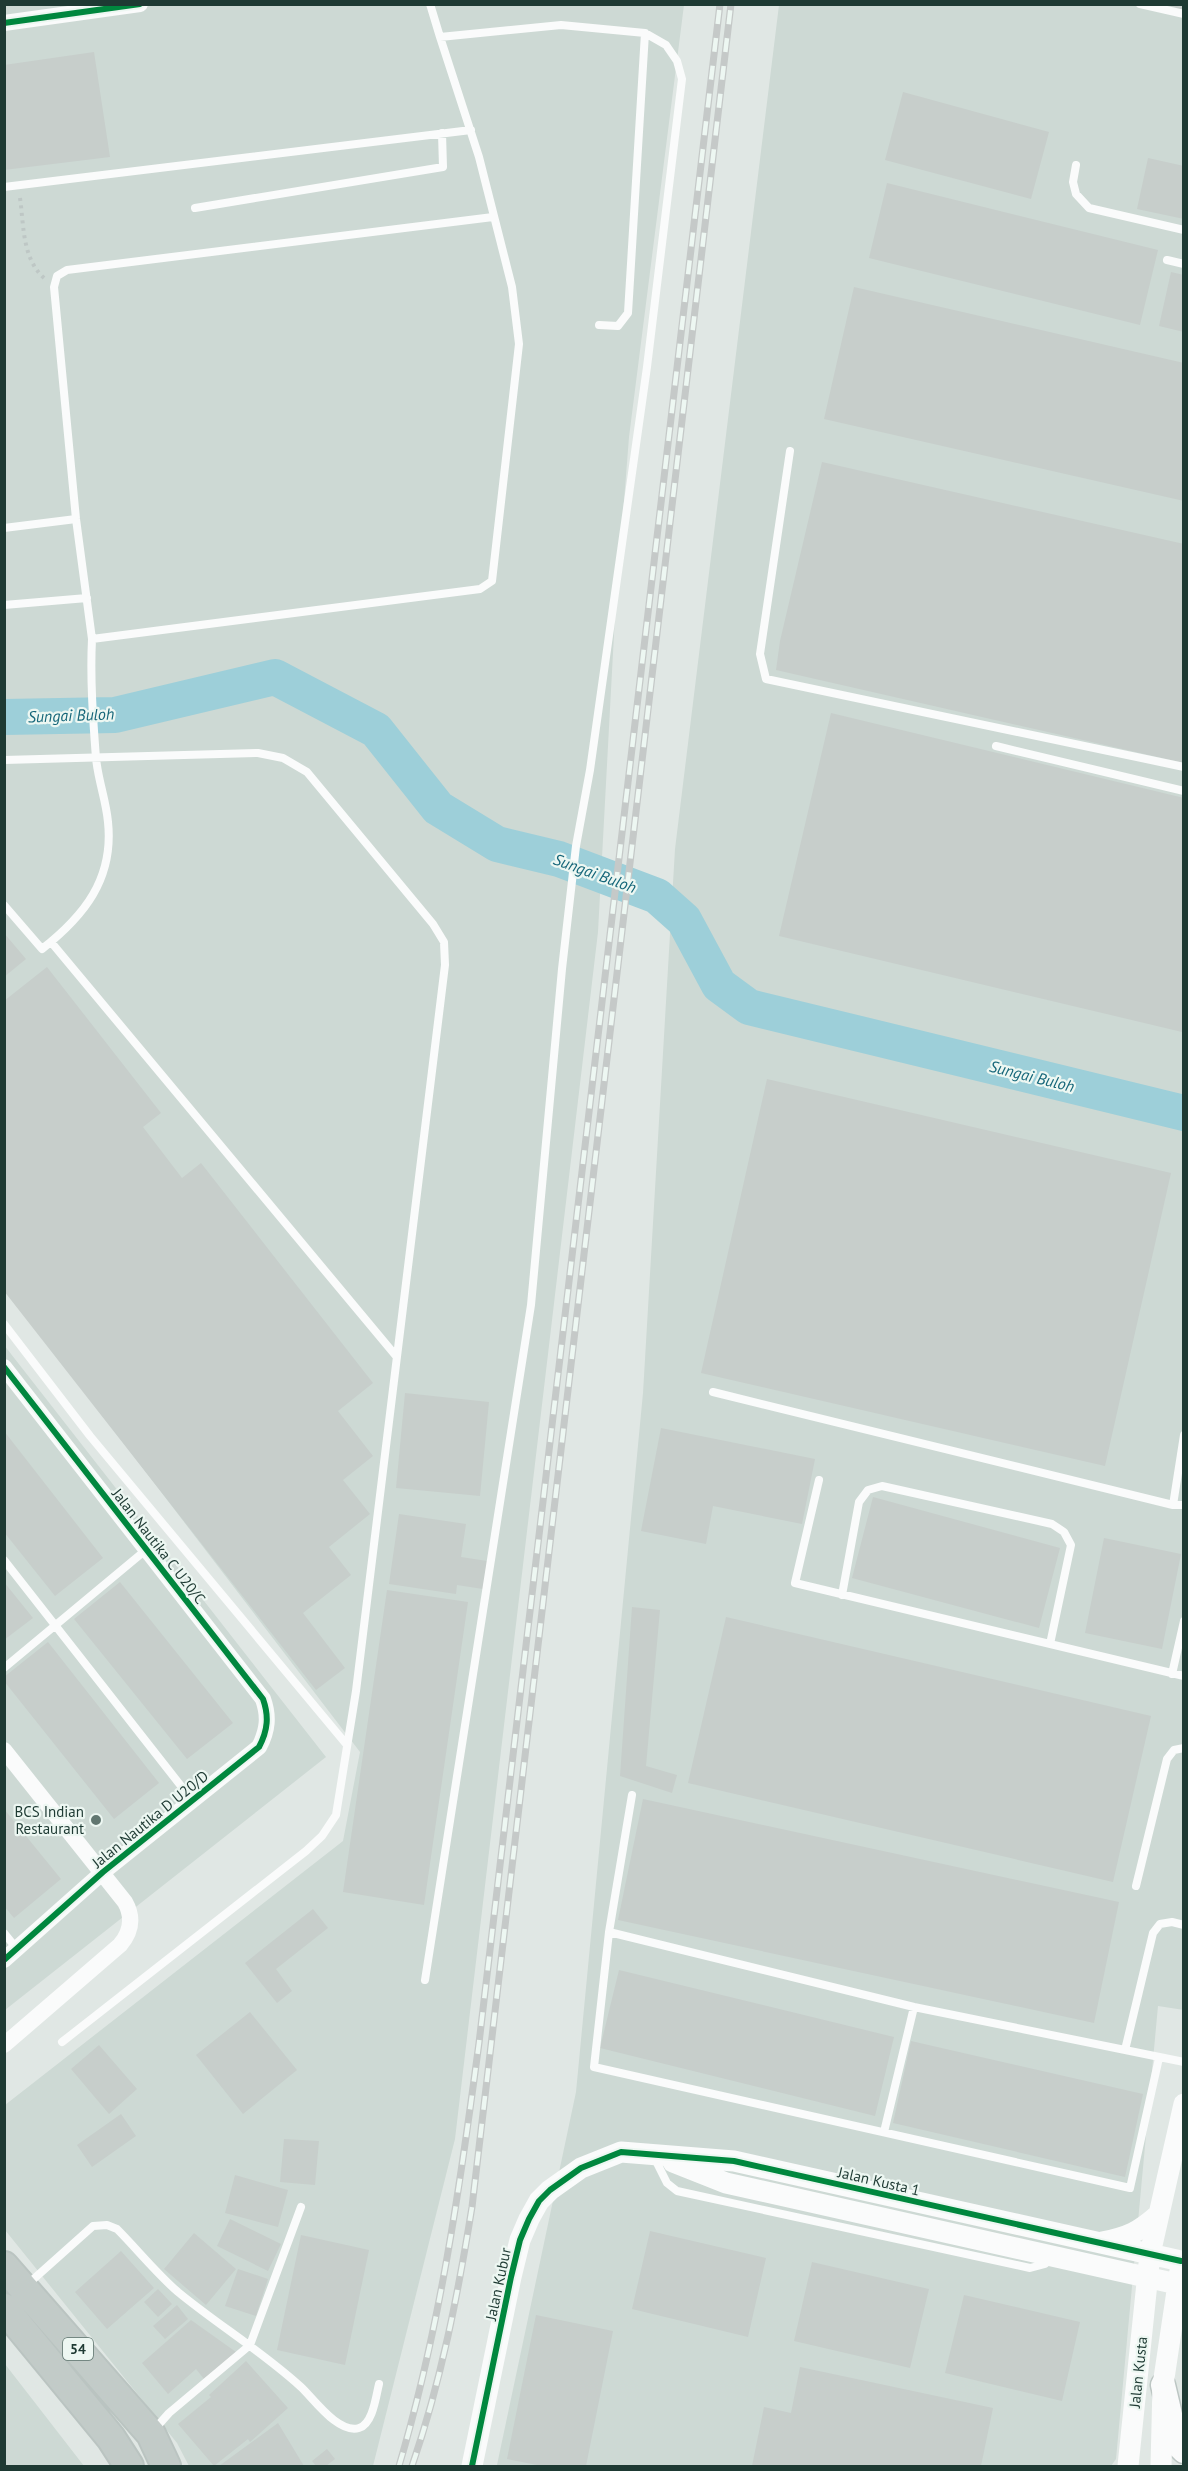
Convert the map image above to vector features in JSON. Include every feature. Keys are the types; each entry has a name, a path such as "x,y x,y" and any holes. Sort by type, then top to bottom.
{"highway":[{"name":"54","path":"4,2266 14,2298 129,2466"},
{"name":"54","path":"14,2298 115,2391 150,2434 166,2466"},
{"path":"150,2434 175,2466"}],"main road":[{"path":"1163,2385 1177,2444 1184,2451"}],"street":[{"path":"4,23 140,4"},
{"name":"Jalan Nautika C U20/C","path":"5,1368 263,1699 267,1711 267,1724 266,1735 259,1747"},
{"name":"Jalan Nautika D U20/D","path":"11,1954 103,1872 259,1747"},
{"path":"4,1750 125,1902 131,1924 128,1935 120,1945 4,2045"},
{"name":"Jalan Kusta","path":"1128,2466 1150,2254 1184,2104"},
{"name":"Jalan Kubur","path":"472,2466 520,2240 539,2201 550,2190 581,2168 621,2152 653,2154"},
{"path":"653,2154 726,2183 1177,2284"},
{"name":"Jalan Kusta 1","path":"653,2154 734,2161 1150,2254 1182,2255"},
{"path":"1099,2242 1123,2238 1141,2230 1159,2214"},
{"name":"Jalan Kusta","path":"1161,2466 1163,2385 1182,2255"}],"lane":[{"path":"92,639 480,589 489,585 493,576 519,344 512,287 471,130 430,4"},
{"path":"1140,4 1184,14"},
{"path":"425,1980 531,1305 568,908 576,846 590,770 647,367 682,79 677,61 666,45 645,33 561,24 440,37"},
{"path":"599,325 618,326 628,313 645,33"},
{"path":"4,187 471,130"},
{"path":"195,208 443,167 442,134"},
{"path":"1076,165 1073,182 1076,194 1089,208 1184,230"},
{"path":"4,905 42,949 82,914 105,870 108,823 97,753 91,672 92,639 76,519 54,287 57,276 67,270 493,217"},
{"path":"1167,260 1184,264"},
{"path":"790,452 760,654 766,679 1184,767"},
{"path":"4,528 76,519"},
{"path":"4,605 87,598"},
{"path":"996,746 1184,791"},
{"path":"4,760 97,753 258,753 283,758 307,772 433,924 444,942 444,976 358,1680 336,1815 322,1836 306,1851 62,2042"},
{"path":"51,942 396,1356"},
{"path":"4,1324 90,1436 347,1745"},
{"path":"713,1392 1173,1505 1184,1505"},
{"path":"1173,1505 1184,1435"},
{"path":"819,1480 795,1583 1184,1676"},
{"path":"842,1595 859,1502 868,1490 882,1486 1052,1524 1064,1532 1071,1545 1050,1644"},
{"path":"4,1668 147,1549"},
{"path":"4,1560 192,1800"},
{"path":"1172,1674 1184,1621"},
{"path":"1136,1886 1167,1759 1174,1750 1184,1748"},
{"path":"632,1795 609,1932 594,2067 1130,2188 1159,2058"},
{"path":"1125,2050 1153,1933 1160,1924 1172,1922 1184,1925"},
{"path":"609,1932 914,2007 1184,2062"},
{"path":"4,1933 11,1954"},
{"path":"884,2132 914,2007"},
{"path":"150,2434 170,2413 250,2345 301,2207"},
{"path":"14,2298 93,2226 107,2224 117,2229 177,2291 250,2345 302,2388 332,2419 345,2427 358,2428 366,2422 379,2384"}],"path":[{"path":"18,186 27,254 37,272 54,287"}],"shaded area":[{"path":"5,5 684,5 629,437 615,616 598,932 455,2139 373,2466 189,2466 177,2443 5,2230 5,2105 343,1841 360,1752 5,1288"},
{"path":"779,5 1183,5 1184,2010 1158,2006 1116,2459 1111,2466 497,2465 576,2092 643,1393 675,849"},
{"path":"4,1345 326,1757 5,2010 4,2010"},
{"path":"5,2364 84,2466 5,2466"}],"building":[{"path":"1184,4 1184,10 1166,5"},
{"path":"94,52 110,157 4,170 4,65"},
{"path":"903,92 1049,132 1031,199 885,160"},
{"path":"1148,158 1184,166 1184,219 1137,209"},
{"path":"887,183 1158,250 1140,325 869,258"},
{"path":"1171,272 1184,275 1184,332 1159,326"},
{"path":"854,287 1184,363 1184,501 824,419"},
{"path":"822,462 1184,544 1184,763 776,670 780,641"},
{"path":"831,713 1184,798 1182,1032 779,936"},
{"path":"4,933 26,959 4,977"},
{"path":"47,967 161,1113 143,1127 182,1178 201,1163 373,1383 338,1411 373,1456 343,1480 370,1514 329,1547 351,1575 303,1613 345,1668 316,1690 4,1291 4,1001"},
{"path":"767,1079 1171,1173 1105,1466 701,1373"},
{"path":"405,1393 489,1402 480,1496 396,1488"},
{"path":"661,1428 815,1459 802,1524 713,1506 706,1544 641,1531"},
{"path":"4,1431 103,1558 55,1596 4,1532"},
{"path":"873,1497 1060,1548 1039,1628 852,1578"},
{"path":"399,1514 466,1524 461,1557 487,1561 483,1589 457,1585 456,1594 389,1584"},
{"path":"1104,1538 1181,1554 1162,1649 1085,1633"},
{"path":"4,1582 33,1618 4,1640"},
{"path":"120,1582 233,1723 187,1759 74,1619"},
{"path":"387,1590 468,1602 424,1905 343,1892"},
{"path":"632,1607 660,1610 646,1766 677,1775 672,1793 620,1776"},
{"path":"726,1617 1151,1716 1113,1882 688,1783"},
{"path":"48,1642 159,1783 114,1819 4,1681 4,1677"},
{"path":"643,1799 1119,1902 1094,2023 618,1920"},
{"path":"4,1809 61,1879 14,1918 4,1906"},
{"path":"313,1909 328,1928 276,1969 292,1991 277,2003 245,1963"},
{"path":"619,1970 894,2037 875,2116 600,2048"},
{"path":"250,2012 297,2070 243,2114 196,2055"},
{"path":"911,2041 1143,2094 1125,2177 893,2123"},
{"path":"99,2045 137,2089 109,2114 71,2069"},
{"path":"121,2114 136,2136 92,2167 77,2145"},
{"path":"284,2139 319,2141 315,2185 280,2182"},
{"path":"235,2175 288,2190 278,2227 225,2213"},
{"path":"230,2219 281,2244 268,2271 217,2246"},
{"path":"650,2231 766,2258 748,2337 632,2309"},
{"path":"194,2233 236,2269 206,2305 164,2269"},
{"path":"301,2235 369,2250 345,2365 277,2350"},
{"path":"121,2251 154,2288 107,2329 75,2292"},
{"path":"812,2262 929,2289 910,2368 794,2341"},
{"path":"238,2269 268,2279 256,2316 225,2306"},
{"path":"158,2289 172,2304 158,2317 144,2302"},
{"path":"964,2295 1080,2322 1062,2401 945,2373"},
{"path":"177,2305 188,2319 165,2339 153,2326"},
{"path":"536,2315 613,2331 586,2466 542,2466 507,2459"},
{"path":"191,2320 236,2352 204,2379 196,2369 168,2394 142,2363"},
{"path":"246,2361 288,2408 250,2442 248,2439 214,2466 178,2424 211,2397 209,2395"},
{"path":"800,2367 993,2408 981,2466 752,2466 764,2407 791,2413"},
{"path":"278,2423 304,2466 219,2466"},
{"path":"327,2449 335,2459 326,2466 316,2466 312,2461"}],"waterway":[{"name":"Sungai Buloh","path":"4,717 115,715 275,677 376,730 438,808 497,844 559,859 657,896 684,920 719,985 749,1007 1184,1113"}],"railway":[{"path":"399,2466 437,2309 456,2203 479,2043 720,4"},
{"path":"412,2466 432,2402 448,2338 472,2207 731,4"}],"cycle path":[{"path":"4,23 140,4"},
{"path":"4,1367 263,1699 267,1717 266,1729 259,1747 103,1872 4,1960"},
{"path":"472,2466 511,2277 520,2240 529,2219 539,2201 550,2190 581,2168 621,2152 734,2161 1181,2261"}],"place":[{"name":"BCS Indian Restaurant","path":"96,1820"}]}
